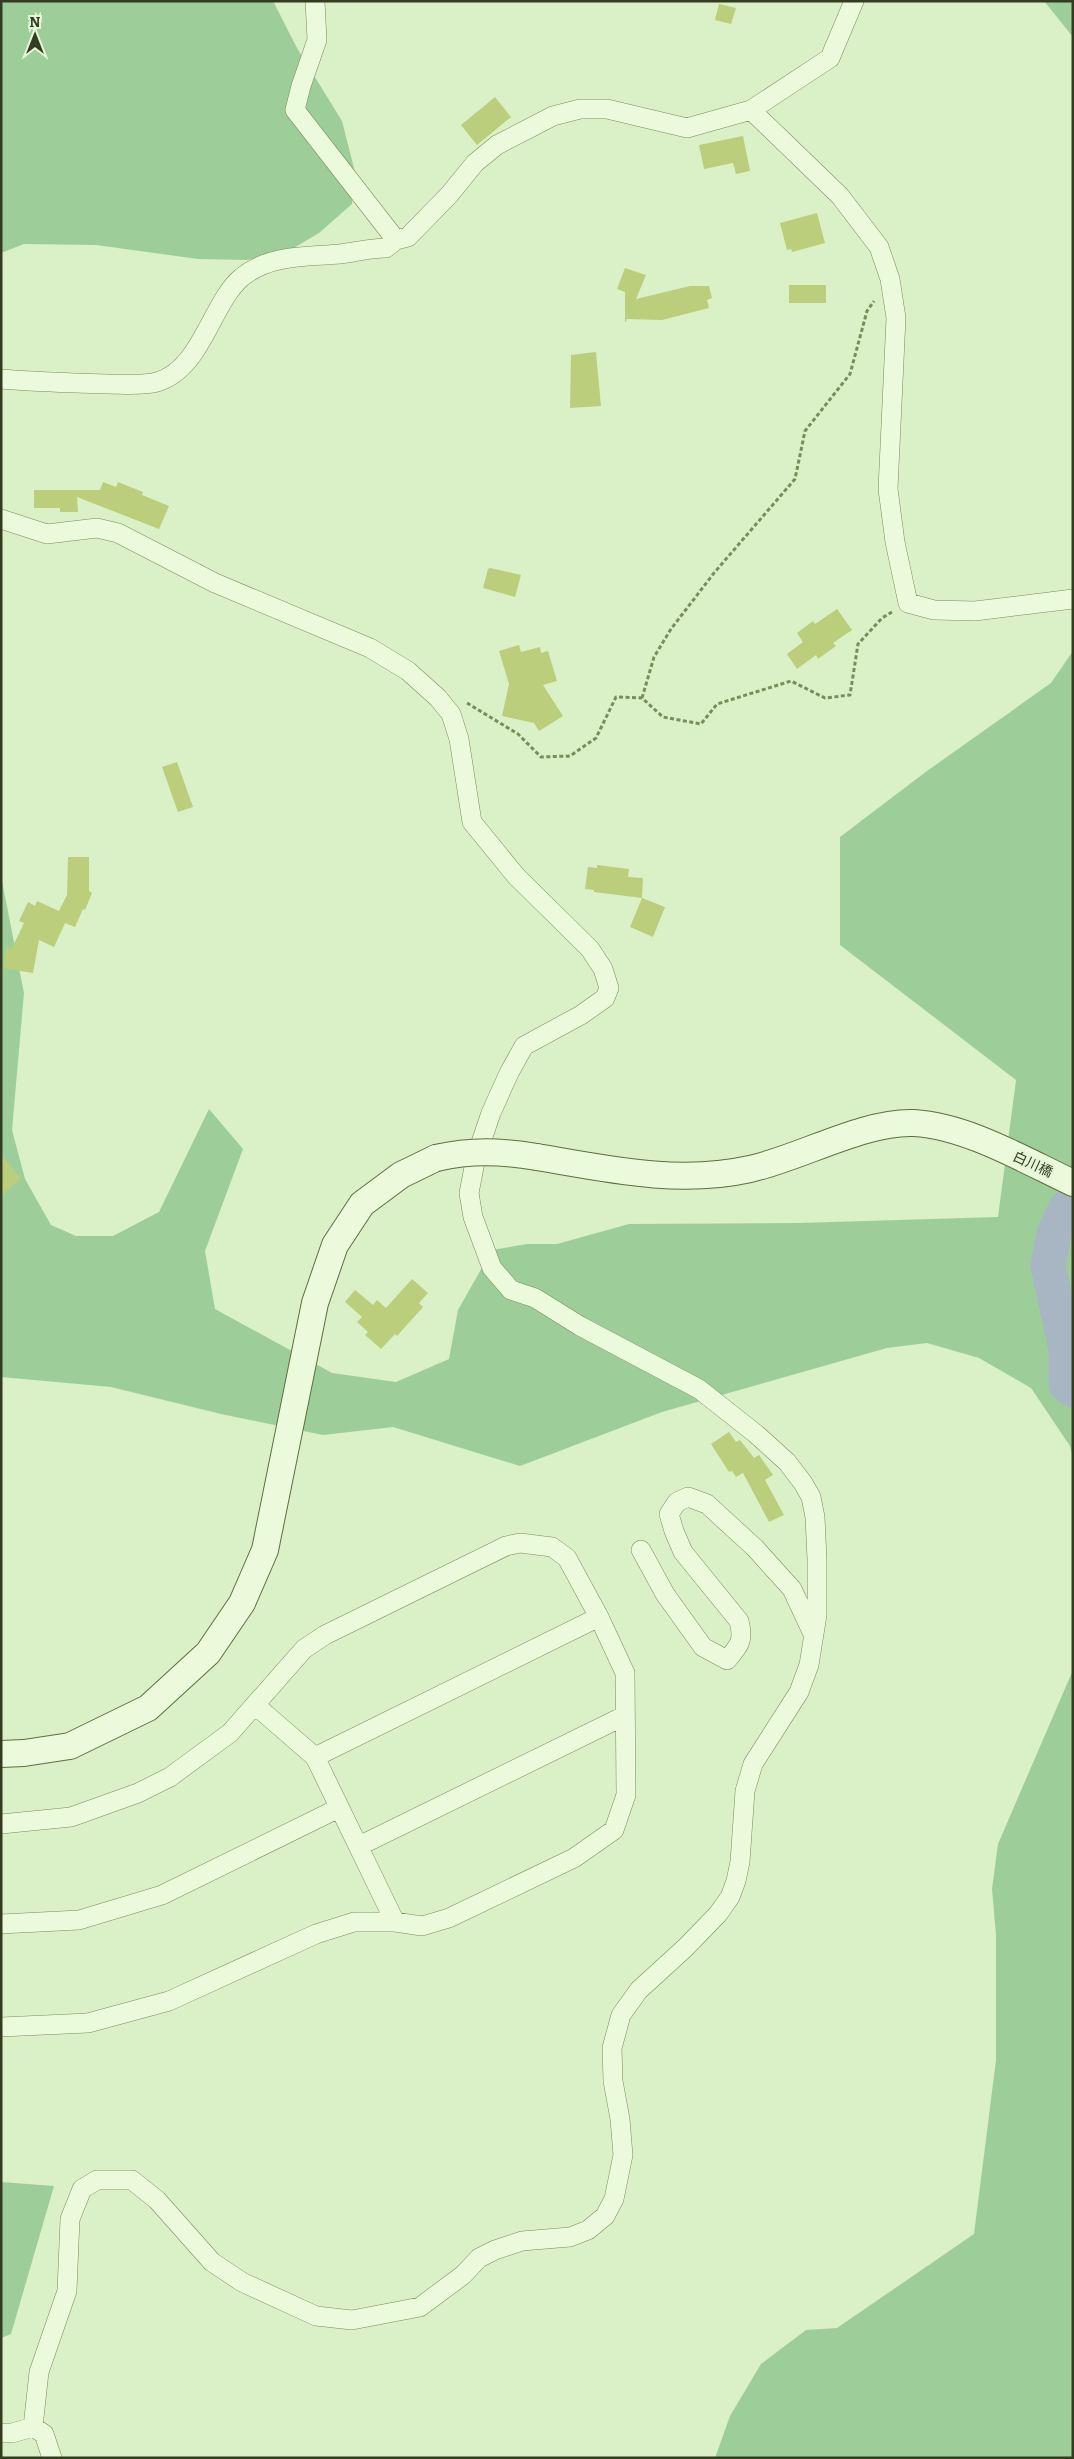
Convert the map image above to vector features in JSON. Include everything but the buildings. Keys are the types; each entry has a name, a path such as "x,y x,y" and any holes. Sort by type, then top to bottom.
{"street":[{"path":"315,1 317,40 295,110 396,240"},
{"path":"1,379 98,384 158,382 178,370 197,349 236,284 263,265 286,257 386,248 396,240 408,238 449,195 475,163 497,145 553,116 580,108 607,109 687,128 751,110 830,58 854,1"},
{"path":"751,110 840,196 879,247 890,278 896,318 888,489 895,542 908,603 934,610 975,611 1073,599"},
{"path":"1,519 47,534 97,528 118,534 215,583 370,648 408,671 438,698 451,714 460,739 472,822 516,876 590,949 604,969 609,988 605,998 581,1015 524,1046 509,1073 491,1113 476,1157 469,1193 473,1217 492,1268 511,1290 535,1298 580,1326 699,1389 731,1412 787,1462 803,1482 811,1498 815,1517 817,1615 809,1665 798,1692 753,1764 744,1791 740,1825 740,1862 730,1897 718,1914 640,1990 621,2015 612,2048 613,2081 620,2119 623,2155 614,2199 605,2216 588,2230 570,2237 522,2241 495,2250 479,2258 463,2275 420,2307 352,2320 316,2316 242,2282 212,2262 157,2200 132,2180 97,2180 82,2189 70,2219 67,2291 40,2372 33,2428"},
{"name":"白川橋","path":"1,1754 34,1752 70,1746 148,1708 208,1653 242,1603 265,1550 313,1312 335,1245 362,1204 401,1175 436,1158 464,1152 492,1151 642,1174 694,1177 751,1169 876,1128 914,1123 944,1129 992,1146 1073,1183"},
{"path":"641,1550 665,1594 703,1647 727,1660 738,1648 743,1635 739,1621 683,1552 669,1514 677,1502 688,1497 708,1504 755,1548 792,1589 813,1634"},
{"path":"1,1824 71,1817 138,1793 170,1777 230,1733 256,1705 287,1666 304,1649 318,1640 506,1546 520,1543 552,1547 567,1558 599,1617 625,1673 626,1795 614,1830 574,1858 449,1918 422,1926 395,1922 354,1922 316,1934 169,2001 88,2023 1,2027"},
{"path":"315,1757 599,1617"},
{"path":"256,1705 315,1757 339,1808 360,1846 395,1922"},
{"path":"360,1846 624,1716"},
{"path":"1,1924 79,1920 162,1895 339,1808"},
{"path":"1,2433 12,2433 33,2428 44,2434 52,2458"}],"path":[{"path":"642,698 654,657 671,629 714,573 795,479 805,431 850,374 867,311 890,278"},
{"path":"438,698 464,701 518,734 541,757 570,756 596,738 616,697 642,698 663,717 701,724 717,704 791,681 825,698 850,696 858,644 882,618 908,603"}],"green space":[{"path":"1,1 273,1 297,48 342,121 355,172 352,204 319,233 287,252 247,260 198,259 96,245 24,244 1,253"},
{"path":"1044,1 1073,1 1073,37"},
{"path":"1073,651 1073,1458 1070,1446 1031,1388 979,1358 927,1343 887,1348 662,1412 520,1466 393,1427 323,1435 221,1414 111,1387 1,1377 1,876 24,993 12,1130 25,1179 51,1225 76,1236 113,1236 159,1212 209,1109 243,1149 205,1251 215,1309 332,1373 396,1382 449,1359 458,1310 492,1250 527,1244 557,1244 629,1224 799,1223 998,1217 1016,1080 840,945 840,837 927,771 1051,683"},
{"path":"1073,1670 1073,2458 715,2458 730,2416 761,2364 806,2330 837,2328 974,2234 996,2060 996,1935 992,1889 998,1844"},
{"path":"1,2182 54,2186 11,2334 1,2338"}],"waterway":[{"path":"1073,1203 1066,1208 1055,1231 1048,1265 1066,1350 1066,1384 1073,1390"}]}
